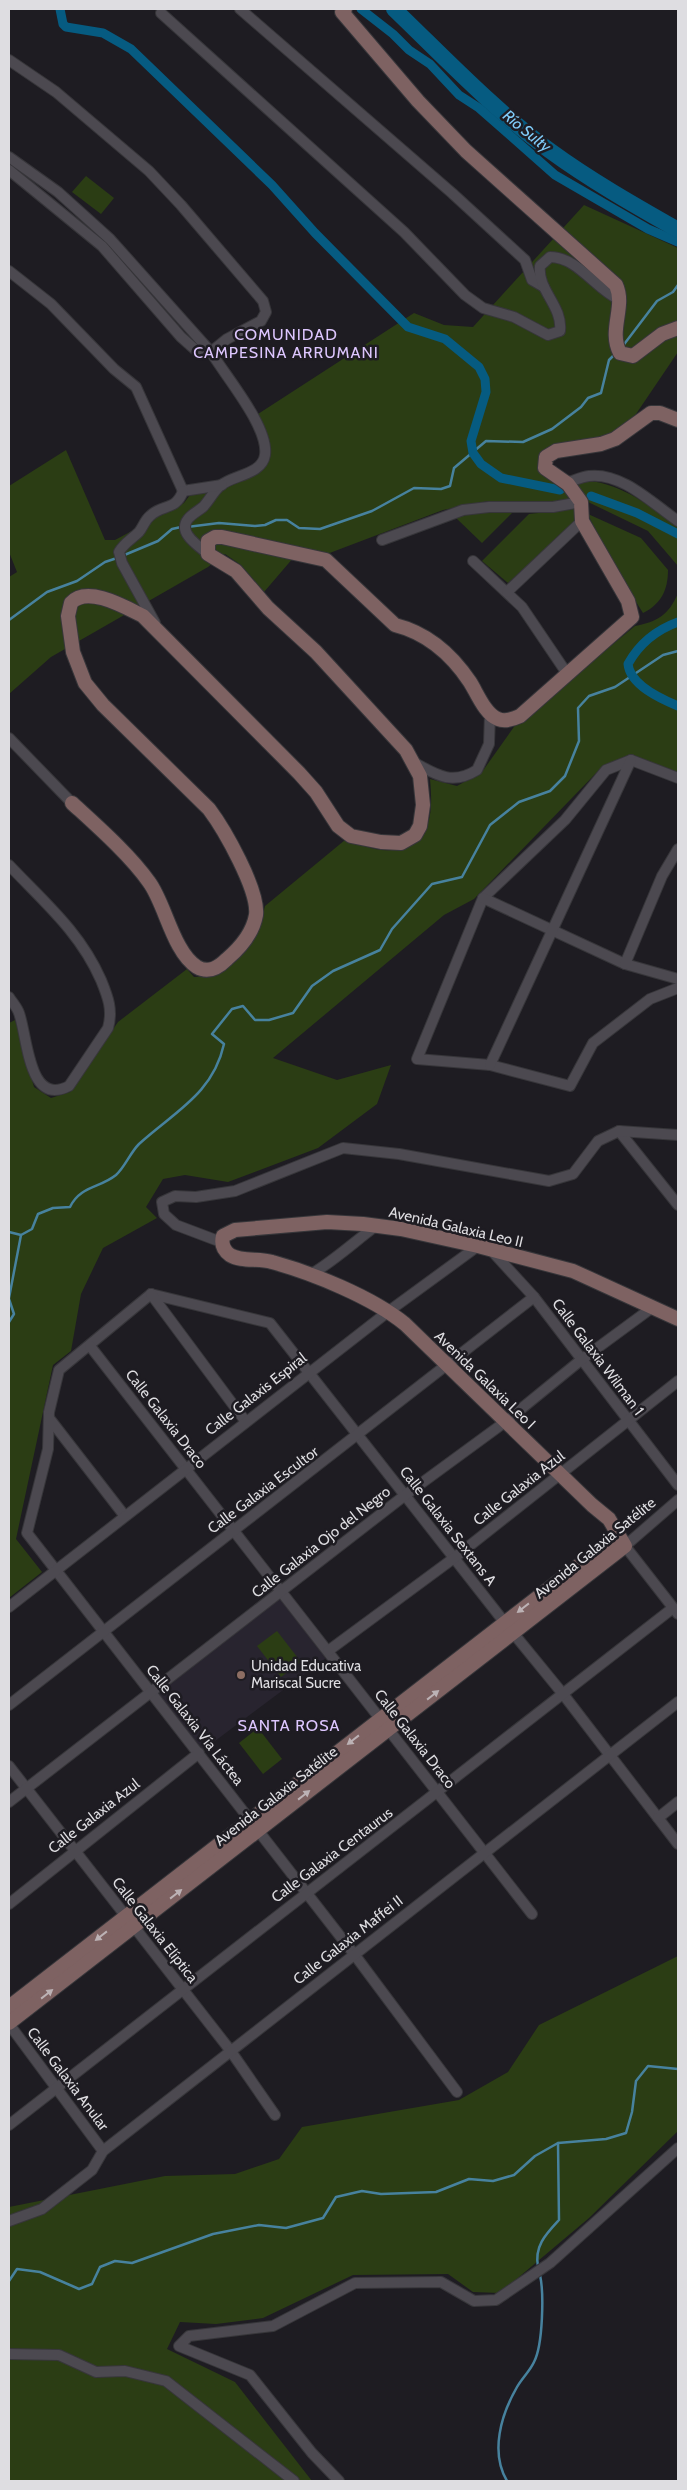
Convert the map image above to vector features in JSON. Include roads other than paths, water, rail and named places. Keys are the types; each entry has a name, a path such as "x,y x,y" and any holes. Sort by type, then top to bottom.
{"street":[{"path":"240,9 518,253 528,266 532,280 544,287"},
{"path":"345,9 342,12 418,100 466,151 616,285 620,300 615,337 620,353 633,356 641,352 662,334 678,328"},
{"path":"161,13 404,232 465,295 493,312 514,317 548,335 555,334 560,331 560,320 540,281 540,266 550,257 558,257 584,273 609,296 620,300"},
{"path":"9,60 56,92 149,171 181,205 263,301 266,312 260,321 227,339 211,352 199,353 181,338 102,246 9,170"},
{"path":"9,157 58,192 110,239 211,352 237,389 262,434 266,446 264,462 258,467 222,485 183,491"},
{"path":"9,271 51,304 114,368 136,387 183,491 180,499 174,505 150,516 139,532 124,544 119,552 122,563 158,628"},
{"path":"208,554 208,541 215,537 222,537 326,560 395,625 408,628 436,644 469,680 490,714 498,719 510,720 520,716 632,617 628,601 582,521 580,502 566,483 549,473 545,468 546,457 549,454 601,444 616,439 651,413 660,413 678,420"},
{"path":"566,483 588,476 604,476 625,484 678,521"},
{"path":"9,738 72,803 102,830 150,883 177,941 190,961 198,968 213,969 240,946 252,925 256,905 245,874 221,825 209,809 103,705 85,682 73,652 69,610 75,598 93,596 127,608 143,616 158,628 299,773 345,834 392,843 408,840 415,835 423,817 424,805 420,776 415,763 398,739 316,652 268,608 236,571 208,554 186,535 184,528 187,520 202,508 222,485"},
{"path":"382,540 463,510 489,507 553,507 580,502"},
{"path":"506,592 582,521"},
{"path":"473,561 522,607 568,675"},
{"path":"415,763 434,773 458,779 477,770 489,744 490,714"},
{"path":"678,778 632,760 606,770 565,820 483,898 417,1059 490,1065 570,1086 593,1043 650,999 678,988"},
{"path":"490,1065 632,760"},
{"path":"625,964 662,876 678,849"},
{"path":"9,865 77,936 91,958 110,1002 108,1028 68,1086 60,1091 49,1090 35,1078 19,1011 9,997"},
{"path":"483,898 554,929 625,964 678,979"},
{"path":"221,1242 176,1224 164,1214 162,1202 175,1196 196,1197 235,1191 343,1148 399,1154 548,1181 573,1174 598,1142 619,1131 678,1135"},
{"path":"619,1131 678,1205"},
{"name":"Avenida Galaxia Leo II","path":"221,1242 224,1236 235,1230 327,1222 377,1225 484,1248 573,1272 678,1319"},
{"path":"310,1275 336,1260 352,1244 377,1225"},
{"name":"Avenida Galaxia Leo I","path":"221,1242 224,1250 231,1257 272,1262 310,1275 388,1311 404,1324 560,1475 609,1519 621,1541 676,1611"},
{"name":"Calle Galaxia Wilman 1","path":"484,1248 534,1297 678,1485"},
{"name":"Calle Galaxis Espiral","path":"9,1607 56,1568 388,1311 484,1248"},
{"path":"124,1516 49,1418 59,1370 151,1294 246,1422"},
{"name":"Calle Galaxia Sextans A","path":"151,1294 270,1323 404,1496 563,1694 678,1844"},
{"name":"Calle Galaxia Escultor","path":"9,1705 447,1367 534,1297"},
{"name":"Calle Galaxia Ojo del Negro","path":"9,1802 404,1496 505,1422 581,1360 653,1307"},
{"name":"Calle Galaxia Draco","path":"90,1346 532,1914"},
{"name":"Calle Galaxia Azul","path":"328,1651 454,1558 678,1381"},
{"name":"Calle Galaxia Vía Láctea","path":"49,1418 48,1449 27,1533 56,1568 102,1633 199,1752 307,1892 457,2092"},
{"name":"Avenida Galaxia Satélite","path":"9,2024 130,1922 621,1541 678,1500"},
{"name":"Calle Galaxia Centaurus","path":"9,2125 563,1694 676,1611"},
{"name":"Calle Galaxia Maffei II","path":"9,2221 42,2208 92,2170 104,2151 230,2050 611,1756 678,1702"},
{"name":"Calle Galaxia Azul","path":"9,1904 199,1752"},
{"name":"Calle Galaxia Elíptica","path":"9,1766 230,2050 275,2115"},
{"path":"658,1818 678,1802"},
{"name":"Avenida Galaxia Satélite","path":"9,2007 130,1922"},
{"name":"Calle Galaxia Anular","path":"9,2024 104,2151"},
{"path":"339,2481 312,2453 250,2375 179,2346 189,2336 273,2326 355,2284 441,2282 474,2300 496,2300 550,2263 678,2148"},
{"path":"9,2354 59,2355 96,2372 125,2371 166,2381 294,2481"}],"waterway":[{"path":"60,9 63,24 66,27 103,33 131,49 272,185 315,233 408,327 445,339 479,367 485,379 486,392 471,441 473,453 481,464 501,478 560,490"},
{"path":"361,9 393,34 409,50 430,64 459,95 479,108 555,175 648,229 678,242"},
{"name":"Río Sulty","path":"394,9 469,82 528,134 596,182 678,230"},
{"path":"622,347 657,301 673,292 678,285"},
{"path":"187,527 219,523 255,526 265,525 276,520 287,520 299,528 320,529 372,511 414,488 441,489 450,486 454,468 486,441 523,442 552,429 581,407 588,398 601,393 609,360 615,354"},
{"path":"591,496 637,513 678,534"},
{"path":"122,556 158,541 172,529 181,527"},
{"path":"9,620 47,592 77,581 105,562 117,558"},
{"path":"678,622 662,629 649,638 637,650 628,664 630,672 640,685 678,706"},
{"path":"9,1298 21,1235 32,1229 38,1214 53,1208 70,1207 79,1195 116,1175 139,1144 202,1089 219,1061 224,1044 212,1034 232,1009 243,1006 255,1020 269,1020 293,1013 312,986 333,971 380,950 392,929 432,884 462,877 490,825 519,802 550,791 565,776 579,741 578,708 589,696 615,687 663,655 678,651"},
{"path":"9,1232 21,1235"},
{"path":"9,1299 14,1314 9,1322"},
{"path":"9,2281 17,2269 40,2272 79,2289 92,2284 100,2267 115,2261 132,2263 213,2234 259,2225 286,2228 323,2218 336,2197 362,2191 381,2194 436,2192 469,2179 493,2181 514,2175 535,2156 558,2143 606,2139 626,2133 632,2112 636,2081 648,2066 678,2069"},
{"path":"538,2267 539,2247 546,2235 559,2220 558,2143"},
{"path":"507,2481 499,2458 498,2446 502,2421 511,2398 537,2354 542,2319 540,2275"}],"place":[{"name":"Unidad Educativa Mariscal Sucre","path":"241,1675"}],"district":[{"name":"COMUNIDAD CAMPESINA ARRUMANI","path":"286,343"},
{"name":"SANTA ROSA","path":"289,1725"}]}
